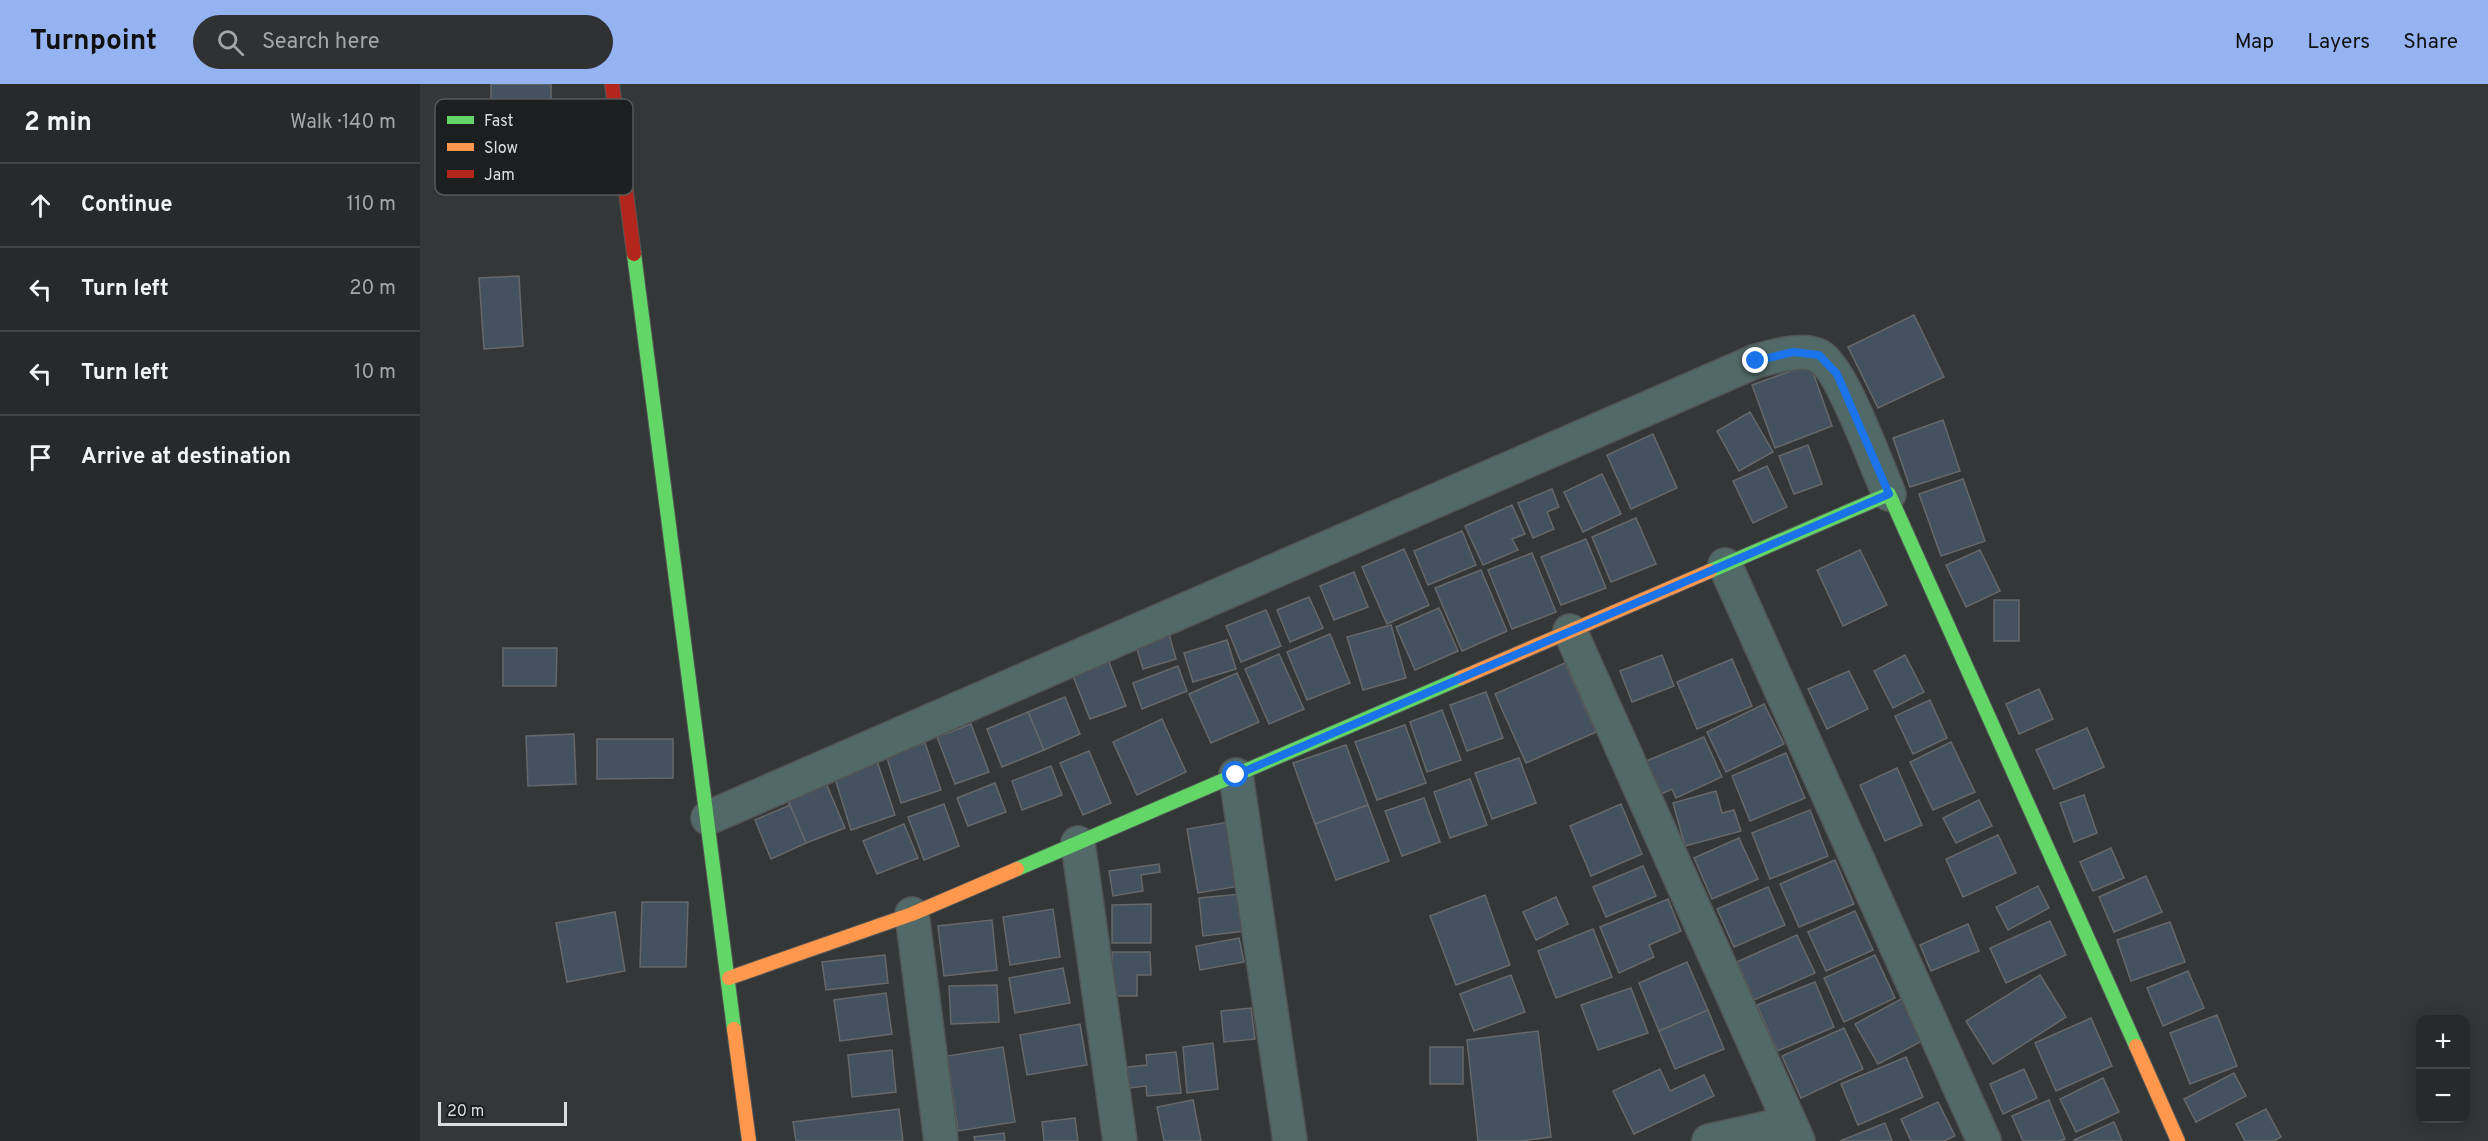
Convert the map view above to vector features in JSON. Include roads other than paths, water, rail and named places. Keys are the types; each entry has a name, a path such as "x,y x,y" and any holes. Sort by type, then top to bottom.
{"street":[{"path":"612,84 614,99"},
{"path":"627,195 749,1141"},
{"path":"708,818 1756,361 1793,352 1819,355 1837,374 2178,1141"},
{"path":"729,978 912,914 1889,494"},
{"path":"1725,565 1984,1141"},
{"path":"1570,631 1794,1132 1709,1141"},
{"path":"1236,775 1290,1141"},
{"path":"1078,843 1120,1141"},
{"path":"912,914 941,1141"}]}
